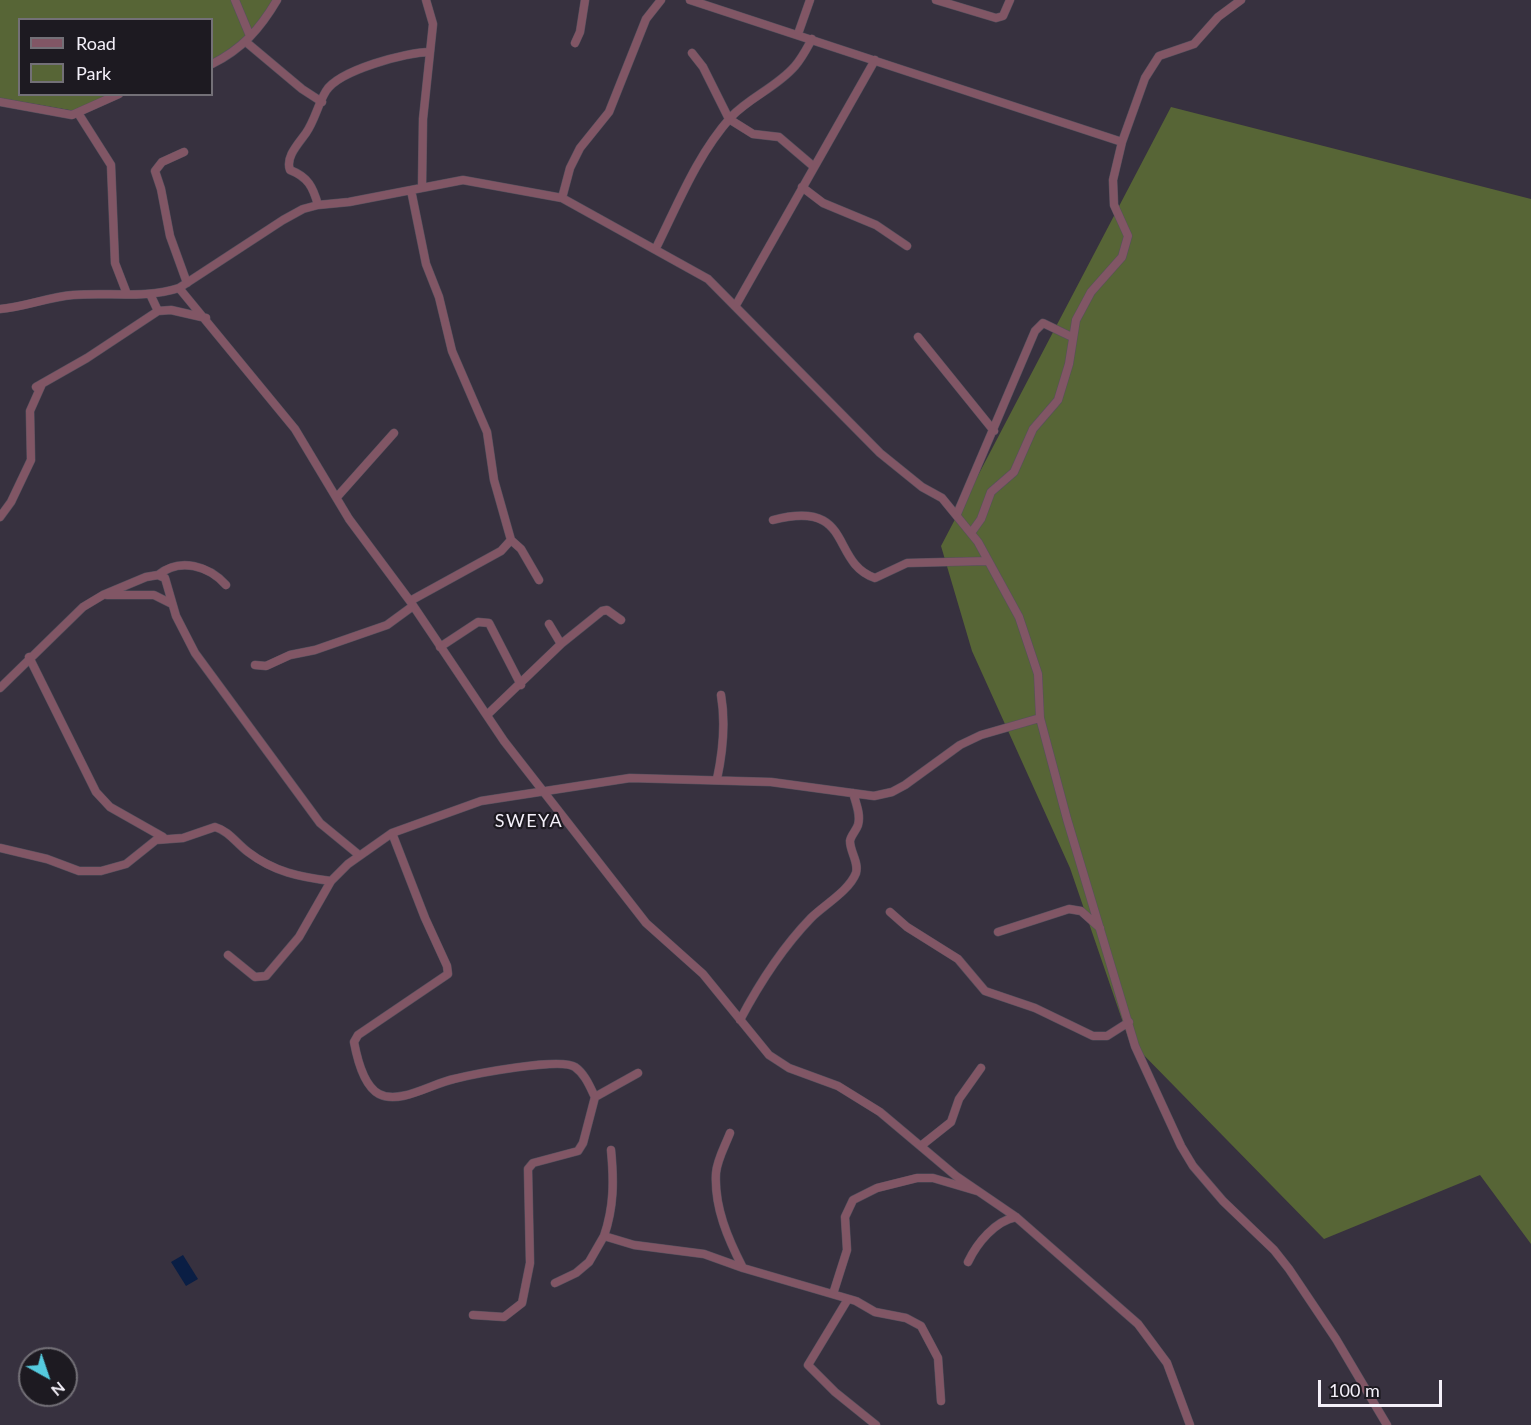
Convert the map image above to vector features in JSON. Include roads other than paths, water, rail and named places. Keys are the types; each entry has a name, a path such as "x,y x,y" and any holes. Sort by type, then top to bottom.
{"street":[{"path":"235,0 248,39 302,89 322,102"},
{"path":"213,64 234,53 248,39 277,0"},
{"path":"422,187 423,119 433,24 426,0"},
{"path":"575,43 580,32 585,0"},
{"path":"562,198 570,168 580,148 609,112 646,19 661,0"},
{"path":"690,0 1122,142"},
{"path":"798,34 810,0"},
{"path":"936,0 996,18 1003,16 1011,0"},
{"path":"971,533 981,519 992,492 1014,472 1020,462 1033,429 1058,400 1069,364 1072,337 1082,306 1091,292 1114,269 1126,247 1128,236 1126,228 1119,217 1112,193 1122,142 1145,78 1160,56 1194,44 1218,17 1241,0"},
{"path":"656,248 663,228 708,146 729,119 751,98 795,67 812,39"},
{"path":"318,205 309,182 303,175 290,170 288,164 291,154 311,126 326,91 339,79 398,57 430,52"},
{"path":"692,53 703,68 729,119 753,134 779,137 813,166"},
{"path":"736,305 875,60"},
{"path":"0,102 66,114 78,112 114,96"},
{"path":"78,112 111,165 114,263 127,294"},
{"path":"184,152 162,162 155,171 170,236 187,283"},
{"path":"0,309 69,296 150,294 179,288 303,209 463,180 562,198 656,248 708,279 880,453 922,487 942,498 971,533 1019,617 1028,642 1038,674 1040,718 1066,819 1141,1061 1193,1166 1289,1269 1336,1339 1387,1425"},
{"path":"802,187 823,203 876,225 907,246"},
{"path":"411,189 426,264 439,297 452,351 487,432 494,480 511,540 521,549 539,580"},
{"path":"179,288 207,319 295,429 350,519 412,604 487,715 542,791 646,923 703,974 776,1060 857,1097 922,1145 978,1192 1016,1217 1138,1324 1167,1363 1190,1425"},
{"path":"150,294 158,311"},
{"path":"0,517 11,502 31,460 30,411 39,385 87,358 158,311 171,310 207,319"},
{"path":"957,514 1039,325 1049,324 1072,337"},
{"path":"918,336 994,431"},
{"path":"337,497 394,433"},
{"path":"773,520 801,516 822,520 839,534 858,568 875,579 907,563 987,561"},
{"path":"255,665 267,666 290,655 313,650 387,625 412,604 501,551 511,540"},
{"path":"0,688 70,618 103,595 146,577 158,575 167,568 178,565 192,566 216,574 226,585"},
{"path":"158,575 165,578 172,604 195,653 259,737 320,823 359,855"},
{"path":"103,595 154,595 172,604"},
{"path":"487,715 521,685 561,644 602,611 607,610 621,620"},
{"path":"440,647 478,622 489,623 521,685"},
{"path":"549,624 561,644"},
{"path":"29,657 96,792 111,807 163,837 183,838 215,827 227,832 247,852 283,873 302,878 331,881"},
{"path":"717,779 723,750 724,713 721,694"},
{"path":"228,955 255,977 266,976 299,937 331,881 359,855 392,833 481,801 630,778 771,782 874,796 892,792 922,774 960,745 981,735 1040,718"},
{"path":"740,1020 761,982 810,918 848,885 855,873 857,866 850,843 858,824 859,813 853,794"},
{"path":"392,833 424,918 447,966 448,975 358,1035 354,1042 358,1059 371,1087 378,1094 389,1097 407,1094 457,1078 537,1065 570,1064 582,1074 595,1097 583,1143 578,1151 533,1163 528,1168 530,1263 522,1304 504,1317 491,1319 473,1315"},
{"path":"0,848 89,872 126,864 163,837"},
{"path":"998,932 1069,909 1081,911 1101,929"},
{"path":"890,912 907,927 958,959 968,968 979,987 990,993 1035,1008 1093,1036 1107,1035 1129,1022"},
{"path":"922,1145 951,1122 959,1099 981,1068"},
{"path":"595,1097 638,1073"},
{"path":"730,1133 718,1163 718,1199 723,1225 743,1268"},
{"path":"555,1282 576,1273 589,1262 604,1236 611,1215 614,1186 611,1150"},
{"path":"833,1294 847,1250 845,1217 853,1200 877,1188 917,1178 933,1178 978,1192"},
{"path":"968,1262 990,1233 1009,1219 1016,1217"},
{"path":"604,1236 634,1245 704,1254 848,1299 865,1305 875,1312 906,1318 921,1326 934,1346 938,1358 941,1401"},
{"path":"848,1299 808,1365 835,1392 876,1425"}],"water":[{"path":"183,1255 198,1279 186,1286 171,1262"}],"district":[{"name":"SWEYA","path":"529,821"}]}
